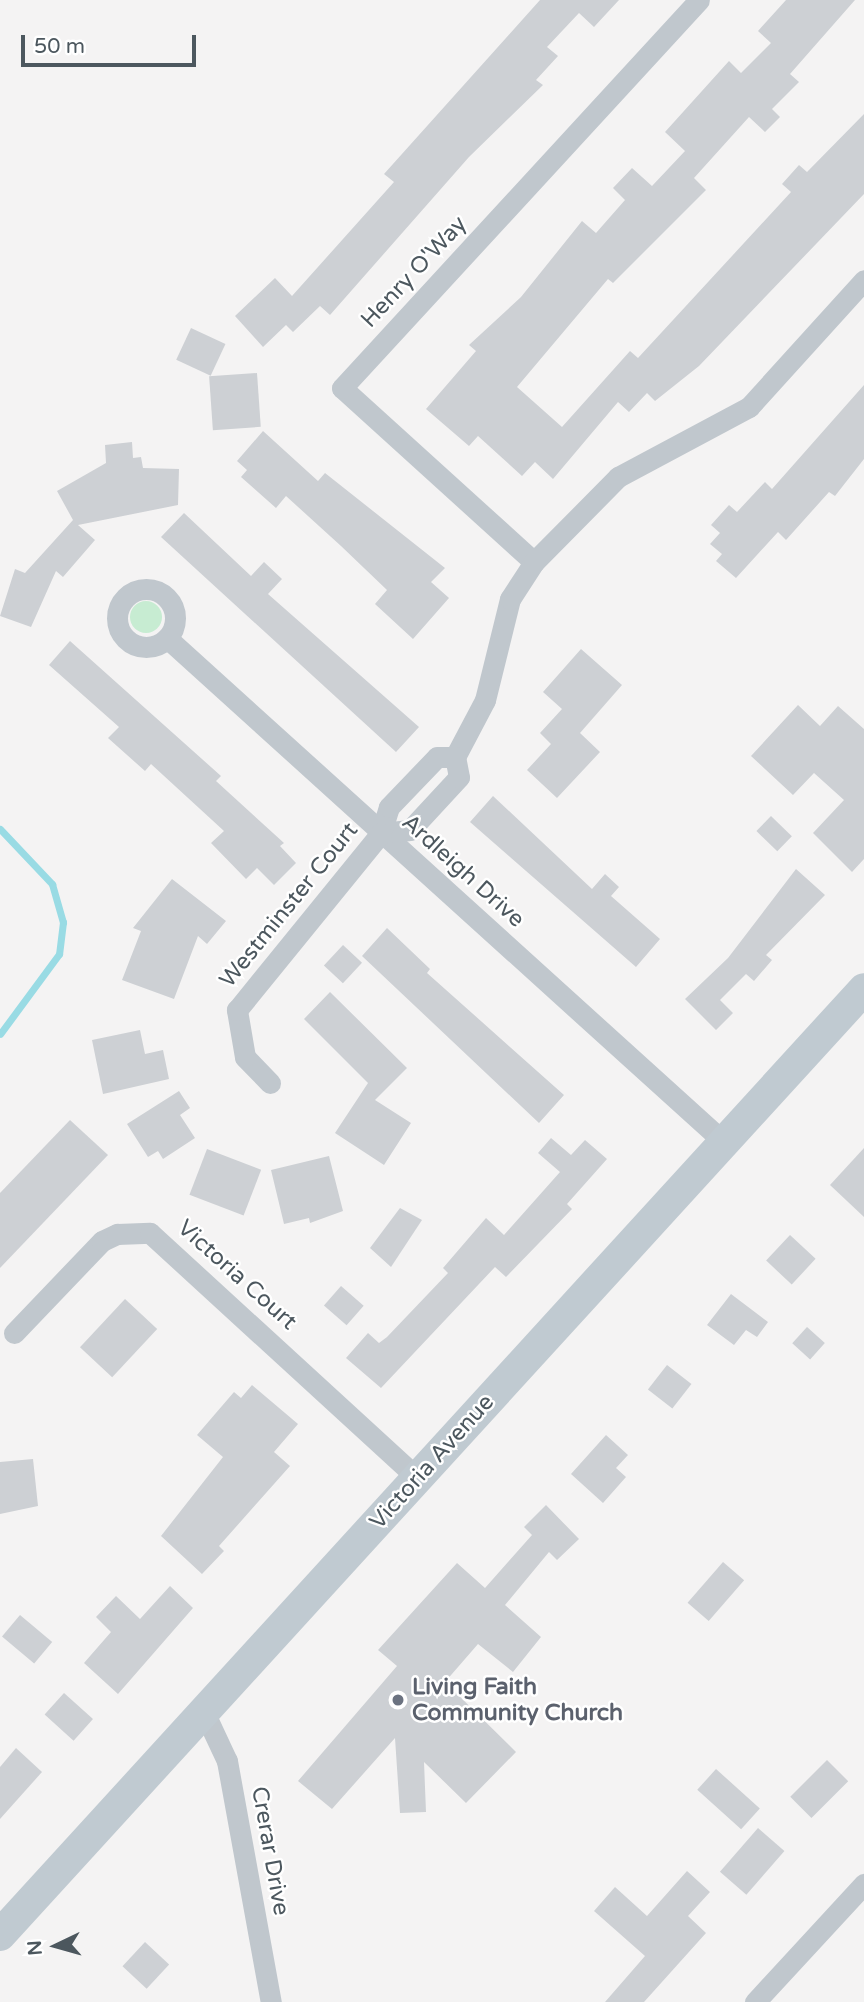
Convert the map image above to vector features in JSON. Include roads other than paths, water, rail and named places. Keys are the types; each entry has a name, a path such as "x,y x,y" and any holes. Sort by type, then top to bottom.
{"street":[{"name":"Henry O'Way","path":"534,562 342,388 699,0"},
{"path":"381,833 410,830 459,777 455,757 485,700 510,599 534,562 618,477 749,407 864,280"},
{"name":"Ardleigh Drive","path":"167,638 725,1143"},
{"name":"Westminster Court","path":"270,1083 245,1056 237,1010 381,833 389,807 437,757 455,757"},
{"name":"Victoria Avenue","path":"0,1935 205,1714 416,1478 864,989"},
{"name":"Victoria Court","path":"14,1333 102,1241 150,1233 416,1478"},
{"name":"Crerar Drive","path":"205,1714 227,1761 271,2002"},
{"path":"755,2002 864,1884"}],"waterway":[{"path":"0,829 52,884 63,922 59,954 0,1034"}],"place":[{"name":"Living Faith Community Church","path":"398,1700"}]}
